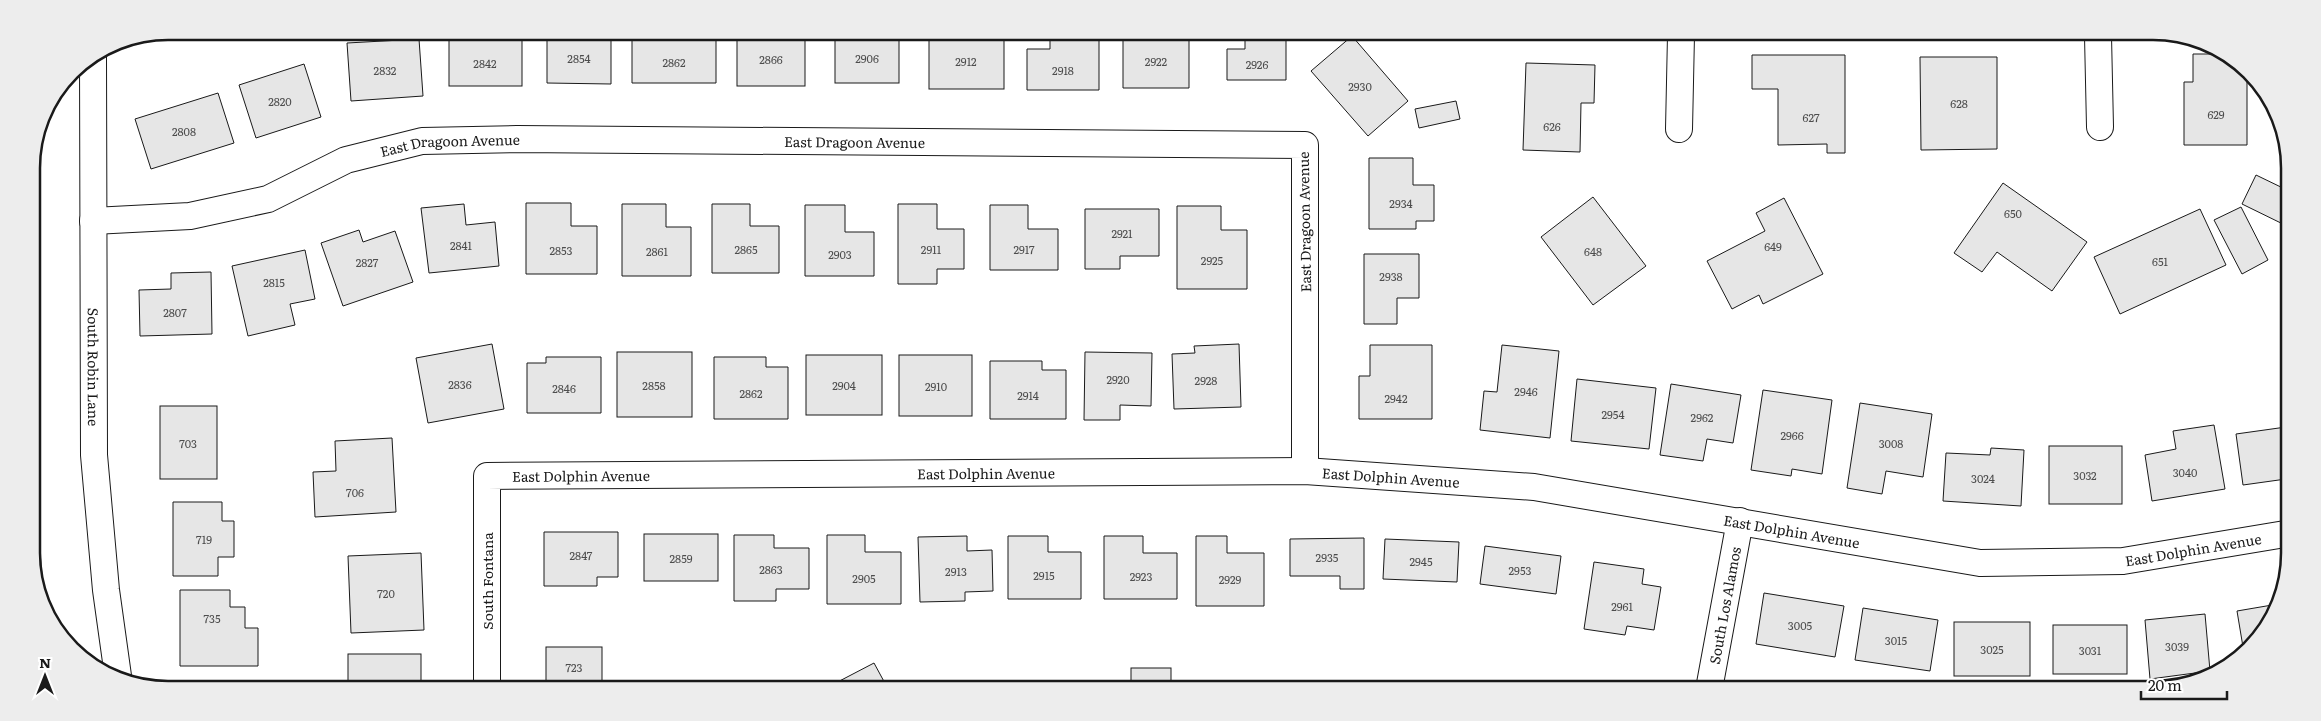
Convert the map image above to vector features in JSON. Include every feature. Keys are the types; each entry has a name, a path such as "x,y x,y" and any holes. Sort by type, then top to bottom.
{"street":[{"path":"1679,129 1680,40"},
{"path":"2098,40 2100,127"},
{"name":"South Robin Lane","path":"93,65 94,454 106,590 117,670"},
{"name":"East Dragoon Avenue","path":"93,221 190,216 268,199 346,160 422,141 527,139 1305,145 1305,471"},
{"name":"East Dolphin Avenue","path":"487,476 1305,471 1534,487 1980,563 2123,561 2281,535"},
{"name":"South Fontana","path":"487,476 487,681"},
{"name":"South Los Alamos","path":"1710,681 1740,521"}],"building":[{"path":"419,40 423,96 351,101 347,43"},
{"path":"449,40 522,40 522,86 449,86"},
{"path":"547,40 611,40 611,84 547,83"},
{"path":"632,40 716,40 716,83 632,83"},
{"path":"737,40 805,40 805,86 737,86"},
{"path":"835,40 899,40 899,83 835,83"},
{"path":"929,40 1004,40 1004,89 929,89"},
{"path":"1050,40 1099,40 1099,90 1027,90 1027,49 1050,49"},
{"path":"1123,40 1189,40 1189,88 1123,88"},
{"path":"1245,40 1286,40 1286,80 1227,80 1227,49 1245,49"},
{"path":"1347,40 1355,40 1408,101 1368,136 1311,71"},
{"path":"2193,54 2211,54 2231,66 2247,82 2247,145 2184,145 2184,82 2193,82"},
{"path":"1752,55 1845,55 1845,153 1827,153 1827,144 1778,145 1778,89 1752,89"},
{"path":"1920,57 1997,57 1997,149 1921,150"},
{"path":"1526,63 1595,65 1594,103 1581,103 1580,152 1523,150"},
{"path":"304,64 321,117 256,138 239,85"},
{"path":"218,93 234,143 151,169 135,119"},
{"path":"1456,101 1460,119 1419,128 1415,109"},
{"path":"1369,158 1413,158 1413,185 1434,185 1434,221 1416,221 1416,229 1369,229"},
{"path":"2256,175 2281,187 2281,223 2242,204"},
{"path":"2003,183 2087,242 2052,291 1997,252 1982,272 1954,253"},
{"path":"1593,197 1646,266 1593,305 1541,237"},
{"path":"1784,198 1823,274 1763,304 1759,295 1732,309 1707,261 1765,231 1756,213"},
{"path":"526,203 571,203 571,226 597,226 597,274 526,274"},
{"path":"464,204 466,225 495,222 499,266 429,273 421,208"},
{"path":"622,204 666,204 666,227 691,227 691,276 622,276"},
{"path":"712,204 750,204 750,226 779,226 779,273 712,273"},
{"path":"898,204 937,204 937,229 964,229 964,269 937,269 937,284 898,284"},
{"path":"805,205 845,205 845,232 874,232 874,276 805,276"},
{"path":"990,205 1028,205 1028,229 1058,229 1058,270 990,270"},
{"path":"1177,206 1221,206 1221,230 1247,230 1247,289 1177,289"},
{"path":"2241,207 2268,260 2242,274 2214,220"},
{"path":"1085,209 1159,209 1159,256 1120,256 1120,269 1085,269"},
{"path":"2200,209 2226,265 2120,314 2094,257"},
{"path":"359,230 363,242 395,231 413,282 343,306 321,243"},
{"path":"305,250 315,299 290,304 295,325 248,336 232,266"},
{"path":"1364,254 1419,254 1419,298 1397,298 1397,324 1364,324"},
{"path":"211,272 212,334 140,336 139,290 171,289 171,273"},
{"path":"492,344 504,409 428,423 416,358"},
{"path":"1239,344 1241,407 1174,409 1172,354 1195,353 1194,346"},
{"path":"1370,345 1432,345 1432,419 1359,419 1359,376 1370,376"},
{"path":"1502,345 1559,351 1550,438 1480,430 1484,391 1497,392"},
{"path":"617,352 692,352 692,417 617,417"},
{"path":"1085,352 1152,353 1151,406 1120,405 1120,420 1084,420"},
{"path":"806,355 882,355 882,415 806,415"},
{"path":"899,355 972,355 972,416 899,416"},
{"path":"546,357 601,357 601,413 527,413 527,363 546,363"},
{"path":"714,357 766,357 766,367 788,367 788,419 714,419"},
{"path":"990,361 1042,361 1042,370 1066,370 1066,419 990,419"},
{"path":"1577,379 1656,388 1649,449 1571,441"},
{"path":"1671,384 1741,395 1733,443 1707,439 1703,461 1660,455"},
{"path":"1763,390 1832,400 1822,474 1792,469 1791,476 1751,470"},
{"path":"1860,403 1932,414 1923,477 1886,471 1882,494 1847,488"},
{"path":"160,406 217,406 217,479 160,479"},
{"path":"2214,425 2225,489 2152,501 2145,455 2176,449 2173,431"},
{"path":"2281,428 2281,480 2243,485 2236,434"},
{"path":"392,438 396,512 315,517 313,472 336,471 335,441"},
{"path":"2049,446 2122,446 2122,504 2049,504"},
{"path":"1991,448 2024,450 2021,506 1943,501 1946,453 1990,455"},
{"path":"173,502 222,502 222,521 234,521 234,557 218,557 218,576 173,576"},
{"path":"544,532 618,532 618,577 597,577 597,586 544,586"},
{"path":"644,534 718,534 718,581 644,581"},
{"path":"734,535 774,535 774,548 809,548 809,589 776,589 776,601 734,601"},
{"path":"827,535 865,535 865,552 901,552 901,604 827,604"},
{"path":"967,536 967,551 992,550 993,591 965,592 965,601 920,602 918,537"},
{"path":"1008,536 1048,536 1048,552 1081,552 1081,599 1008,599"},
{"path":"1104,536 1143,536 1143,553 1177,553 1177,599 1104,599"},
{"path":"1196,536 1227,536 1227,553 1264,553 1264,606 1196,606"},
{"path":"1364,538 1364,589 1340,589 1340,576 1290,576 1290,539"},
{"path":"1385,539 1459,542 1457,582 1383,579"},
{"path":"1485,546 1561,556 1556,594 1480,584"},
{"path":"421,553 424,630 351,633 348,556"},
{"path":"1594,562 1644,569 1642,584 1661,587 1654,630 1627,626 1625,635 1584,629"},
{"path":"180,590 230,590 230,607 245,607 245,628 258,628 258,666 180,666"},
{"path":"1764,593 1844,606 1835,657 1756,644"},
{"path":"2269,605 2255,631 2242,644 2237,611"},
{"path":"1863,608 1938,620 1930,671 1855,660"},
{"path":"2205,614 2210,667 2198,673 2150,679 2145,620"},
{"path":"1954,622 2030,622 2030,676 1954,676"},
{"path":"2053,625 2127,625 2127,674 2053,674"},
{"path":"546,647 602,647 602,681 546,681"},
{"path":"348,654 421,654 421,681 348,681"},
{"path":"874,663 884,681 840,681"},
{"path":"1131,668 1171,668 1171,681 1131,681"}]}
